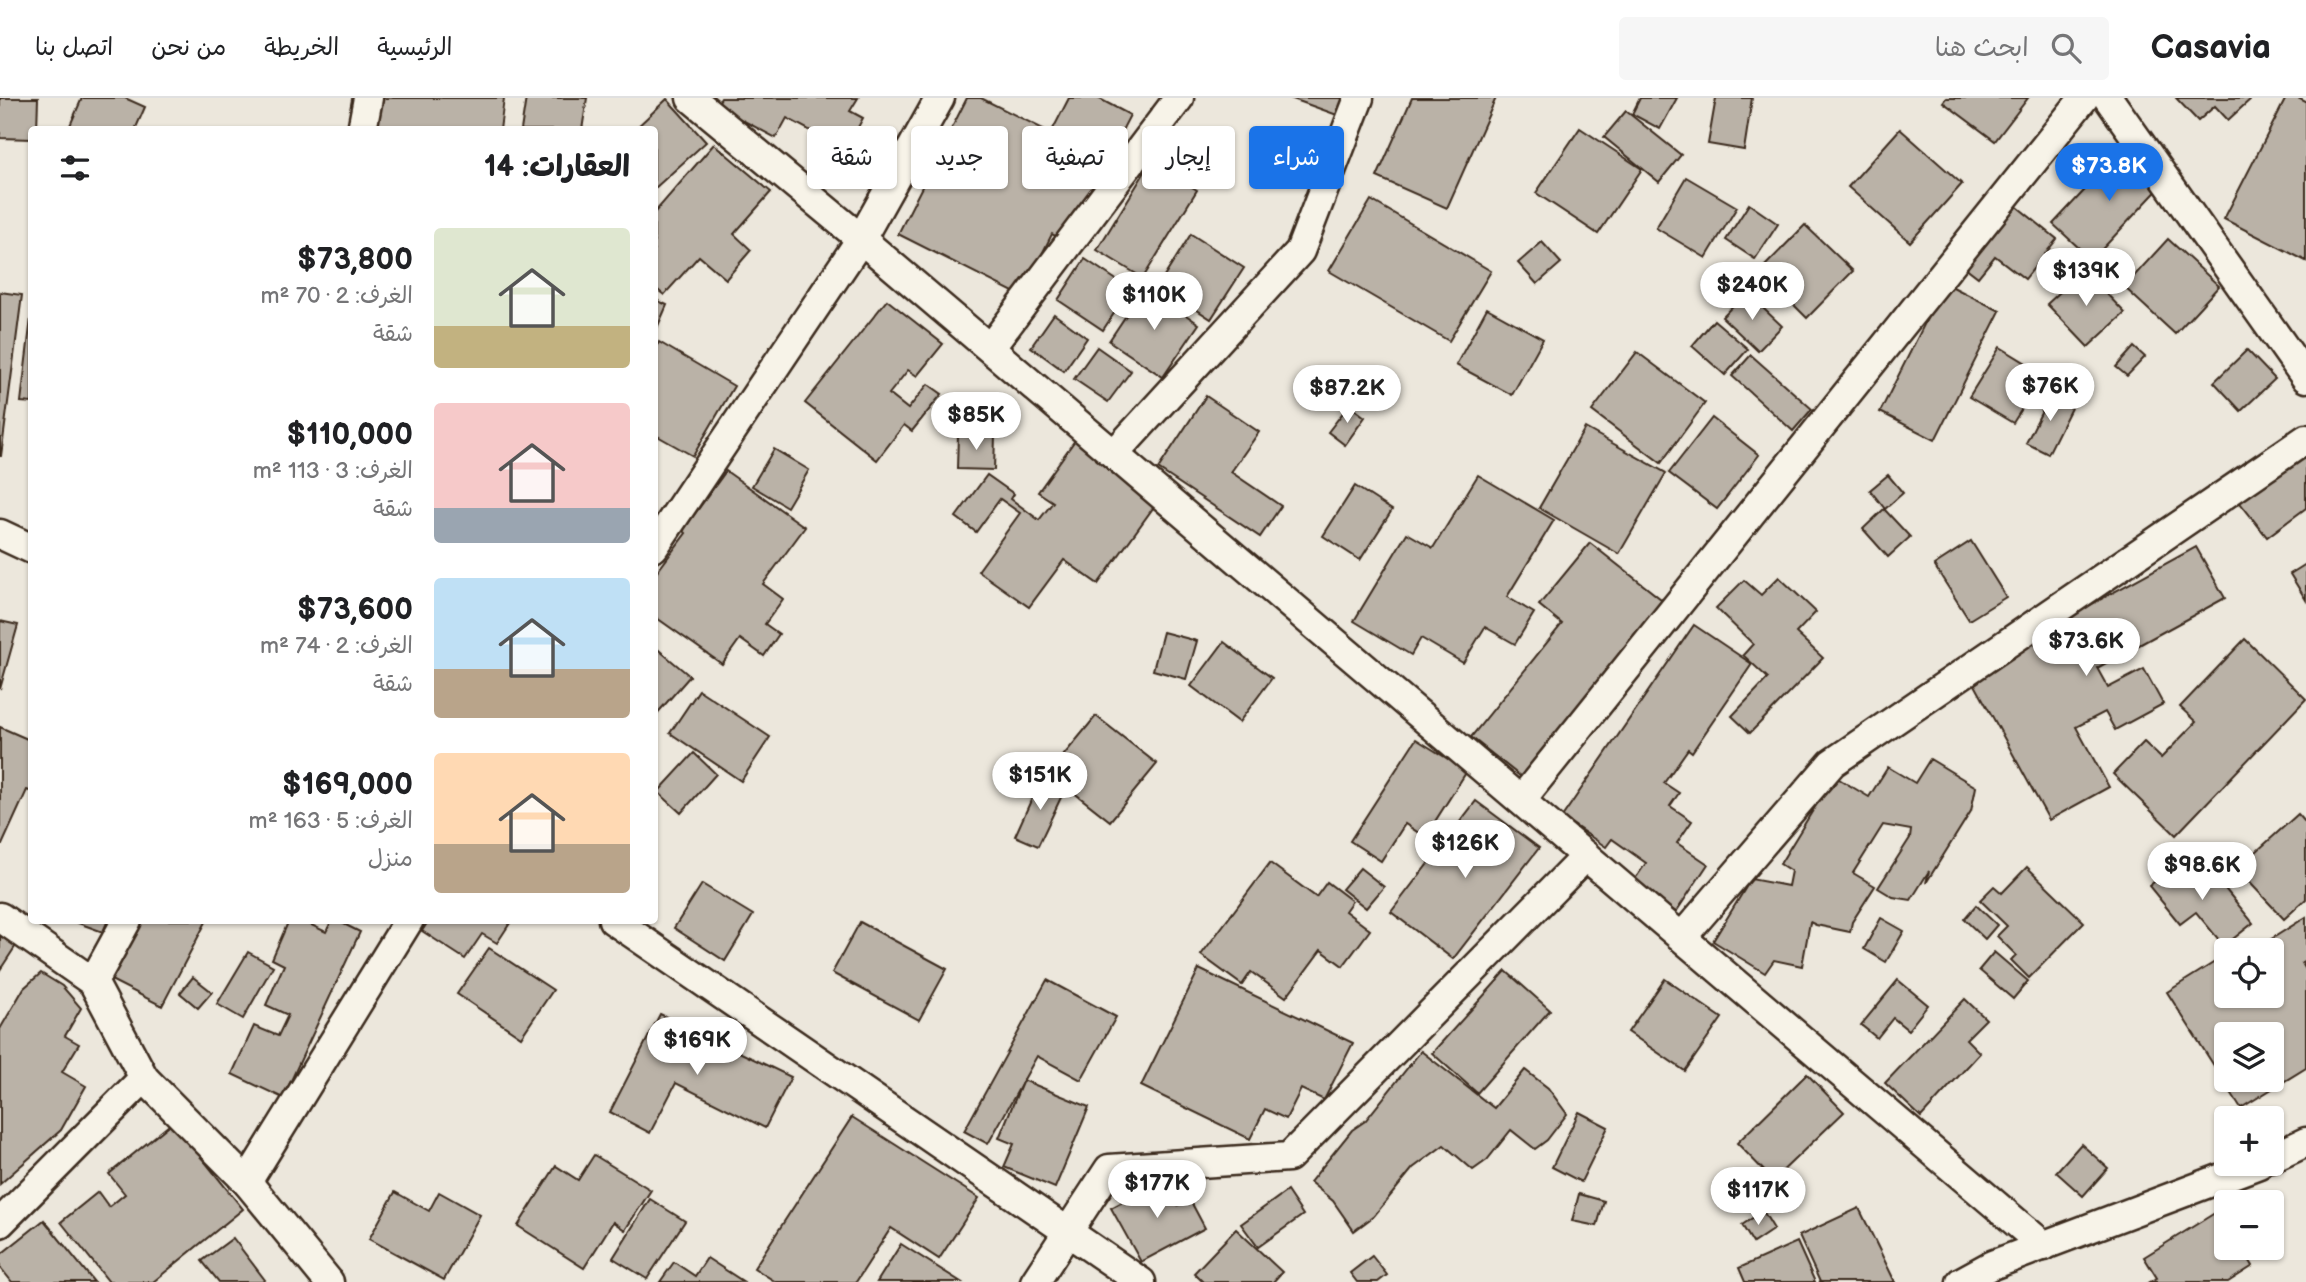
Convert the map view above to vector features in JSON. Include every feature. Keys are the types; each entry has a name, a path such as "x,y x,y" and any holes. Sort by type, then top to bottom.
{"street":[{"path":"363,126 368,98"},
{"path":"691,98 990,348 2044,1246"},
{"path":"658,541 861,239 940,98"},
{"path":"990,348 1179,98"},
{"path":"1114,454 1300,251 1359,98"},
{"path":"1521,800 2084,98"},
{"path":"2108,98 2306,377"},
{"path":"1682,937 1832,763 2306,439"},
{"path":"0,534 28,547"},
{"path":"1035,1282 1109,1169 1289,1157 1586,856"},
{"path":"0,917 93,982 144,1078 247,1182 328,1282"},
{"path":"93,982 125,924"},
{"path":"247,1182 407,924"},
{"path":"619,924 1142,1282"},
{"path":"0,1223 144,1078"},
{"path":"2284,1152 2306,1142"},
{"path":"1961,1282 1992,1265 2228,1176"}],"building":[{"path":"0,98 38,98 37,126 28,126 28,139 0,138"},
{"path":"82,98 125,98 145,107 137,126 70,126"},
{"path":"382,98 504,98 500,126 378,126"},
{"path":"526,98 587,98 583,126 522,126"},
{"path":"721,98 858,98 850,111 863,118 859,126 807,126 807,129 787,118 776,138 716,106"},
{"path":"967,98 981,98 1037,126 1022,126 1022,189 1092,189 1065,241 1052,234 1021,296 898,234 921,189 1008,189 1008,126 953,126"},
{"path":"1069,98 1098,98 1130,115 1124,126 1055,126"},
{"path":"1290,98 1343,98 1337,115"},
{"path":"1412,98 1496,98 1447,208 1377,177"},
{"path":"1640,98 1677,98 1660,129 1632,114"},
{"path":"1716,98 1752,98 1744,150 1708,144"},
{"path":"1946,98 2028,98 1995,141 1943,102"},
{"path":"2176,98 2252,98 2228,120 2215,106 2198,121"},
{"path":"2286,98 2298,98 2306,102 2306,261 2224,219"},
{"path":"667,99 706,142 658,185 658,126 638,126"},
{"path":"1626,111 1681,155 1659,182 1604,137"},
{"path":"1580,128 1642,169 1598,234 1536,193"},
{"path":"1900,129 1962,184 1910,242 1848,187"},
{"path":"714,144 771,192 734,234 751,250 726,279 699,256 664,295 658,290 658,208"},
{"path":"2126,146 2165,182 2092,260 2053,224"},
{"path":"1142,177 1142,189 1197,190 1143,278 1097,250"},
{"path":"1686,177 1737,207 1706,258 1656,228"},
{"path":"1371,200 1491,271 1449,341 1329,271"},
{"path":"1749,204 1778,224 1755,259 1726,240"},
{"path":"2015,205 2057,239 2025,279 1995,256 1978,277 1965,267"},
{"path":"1805,225 1853,271 1807,318 1760,271"},
{"path":"1191,234 1244,268 1211,319 1159,285"},
{"path":"2168,239 2219,286 2175,334 2124,287"},
{"path":"1542,242 1561,263 1537,284 1518,263"},
{"path":"1085,259 1130,289 1103,330 1058,300"},
{"path":"2084,270 2125,313 2088,347 2047,304"},
{"path":"1945,283 2000,311 1935,440 1880,412"},
{"path":"1145,287 1199,324 1163,377 1109,341"},
{"path":"0,292 22,295 1,456 0,456"},
{"path":"1746,292 1782,326 1758,351 1722,317"},
{"path":"887,300 943,344 917,376 908,370 889,394 908,409 928,384 942,394 912,431 904,425 877,460 805,403"},
{"path":"658,301 667,305 658,326"},
{"path":"1487,308 1543,339 1512,395 1456,365"},
{"path":"1054,314 1087,338 1064,371 1031,347"},
{"path":"1714,320 1748,349 1725,375 1692,346"},
{"path":"28,343 28,403 21,402"},
{"path":"658,344 734,386 693,456 658,436"},
{"path":"1097,347 1131,371 1108,402 1074,379"},
{"path":"2000,347 2044,374 2013,423 1969,397"},
{"path":"2134,347 2145,357 2127,376 2116,367"},
{"path":"2247,350 2275,379 2241,411 2214,382"},
{"path":"1637,352 1705,403 1661,463 1592,411"},
{"path":"1751,355 1812,409 1793,431 1732,376"},
{"path":"2051,393 2073,404 2048,454 2026,443"},
{"path":"1206,396 1259,432 1231,472 1281,506 1260,537 1158,469"},
{"path":"1349,405 1365,417 1345,445 1328,432"},
{"path":"1712,418 1759,455 1717,509 1669,473"},
{"path":"1585,428 1666,473 1619,554 1539,508"},
{"path":"958,434 995,435 994,470 957,469"},
{"path":"1078,436 1161,497 1098,584 1064,560 1029,607 978,571 1020,513 1000,499 976,532 956,517 987,475 1014,494 1011,499 1039,520 1053,502 1038,492"},
{"path":"2306,447 2306,508 2267,537 2237,499"},
{"path":"774,449 809,470 787,507 752,486"},
{"path":"726,471 805,527 763,584 783,599 765,624 779,634 764,656 740,639 722,664 658,619 658,571 686,533 683,530"},
{"path":"1478,475 1554,520 1507,597 1534,613 1515,644 1485,627 1463,663 1421,638 1411,655 1354,621 1407,533 1433,548"},
{"path":"1888,475 1903,493 1885,509 1870,490"},
{"path":"1355,486 1392,510 1360,560 1323,536"},
{"path":"1884,509 1910,537 1888,557 1863,529"},
{"path":"1971,541 2006,597 1969,620 1934,565"},
{"path":"1590,543 1666,603 1525,780 1471,737 1562,624 1539,605"},
{"path":"2196,547 2225,598 2097,668 2108,688 2144,669 2163,704 2115,730 2105,712 2076,727 2109,787 2049,820 1968,672"},
{"path":"2306,564 2306,600 2290,574"},
{"path":"1779,577 1816,612 1796,633 1823,658 1750,733 1732,716 1768,678 1743,655 1753,644 1716,608 1744,580 1761,595"},
{"path":"0,621 18,625 0,689"},
{"path":"1694,625 1752,664 1692,752 1688,749 1664,783 1679,793 1670,806 1692,821 1677,843 1708,864 1676,912 1633,882 1646,863 1612,839 1606,847 1562,817"},
{"path":"1163,632 1197,641 1186,679 1153,670"},
{"path":"2245,639 2306,699 2176,835 2113,774 2144,742 2161,758 2196,722 2180,707"},
{"path":"1224,642 1272,678 1239,722 1191,686"},
{"path":"658,649 690,676 658,712"},
{"path":"699,690 770,737 741,781 670,733"},
{"path":"1096,716 1157,764 1110,821 1049,773"},
{"path":"0,727 28,739 28,790 0,845"},
{"path":"1416,739 1467,771 1425,837 1405,824 1381,861 1350,841"},
{"path":"694,753 716,774 681,813 658,792"},
{"path":"1930,759 1976,787 1971,811 1926,883 1929,871 1911,900 1893,897 1878,888 1910,838 1911,830 1883,825 1853,873 1875,886 1852,922 1850,932 1810,922 1802,966 1774,960 1765,973 1713,941 1751,879 1788,886 1791,871 1780,864 1834,776 1869,797 1888,767 1915,783"},
{"path":"1041,778 1065,789 1038,846 1015,836"},
{"path":"1476,801 1539,848 1453,959 1391,912"},
{"path":"2298,814 2306,823 2306,899 2284,919 2237,869"},
{"path":"1270,863 1316,897 1327,882 1352,901 1345,911 1370,930 1343,966 1321,950 1286,997 1251,972 1242,985 1201,955"},
{"path":"2205,864 2253,923 2234,938 2217,938 2196,912 2180,924 2149,886 2173,867 2184,880"},
{"path":"2027,867 2084,922 2029,978 2011,960 2016,955 1997,936 2007,926 1980,900 1994,886 2002,893"},
{"path":"1360,868 1384,887 1366,908 1342,889"},
{"path":"702,884 753,915 725,961 674,928"},
{"path":"1976,905 1997,925 1985,939 1964,919"},
{"path":"2306,917 2306,961 2302,963 2306,970 2306,1068 2284,1082 2284,1022 2214,1022 2214,1066 2167,992 2214,963 2214,1008 2284,1008 2284,938 2273,938"},
{"path":"1881,918 1904,931 1886,962 1864,949"},
{"path":"860,922 947,969 919,1020 832,973"},
{"path":"81,924 106,924 103,932"},
{"path":"138,924 205,924 162,1006 109,979"},
{"path":"287,924 309,924 326,932 330,924 344,924 360,932 283,1098 232,1074 254,1026 278,1036 288,1015 266,1005 284,965 272,959"},
{"path":"426,924 509,924 497,943 482,934 465,959 422,931"},
{"path":"0,933 17,944 0,970"},
{"path":"489,948 553,990 521,1037 457,994"},
{"path":"248,952 273,966 243,1019 217,1004"},
{"path":"1994,952 2028,981 2013,999 1979,970"},
{"path":"1199,969 1353,1043 1324,1100 1301,1089 1286,1119 1265,1109 1250,1139 1141,1086"},
{"path":"1506,971 1550,1010 1477,1093 1432,1053"},
{"path":"41,973 62,986 81,1008 65,1036 79,1044 62,1072 86,1086 61,1130 0,1184 0,1029 24,988"},
{"path":"193,977 212,992 198,1008 180,993"},
{"path":"1665,979 1722,1018 1685,1071 1628,1032"},
{"path":"1047,980 1116,1017 1081,1080 1037,1056 988,1144 964,1131"},
{"path":"1898,980 1928,1005 1908,1030 1893,1018 1877,1038 1861,1025"},
{"path":"1965,999 1986,1019 1966,1039 1980,1053 1921,1117 1885,1083"},
{"path":"660,1014 791,1077 765,1128 676,1083 650,1133 610,1112"},
{"path":"1421,1051 1494,1108 1525,1070 1548,1088 1567,1114 1547,1140 1535,1149 1511,1130 1487,1160 1473,1170 1444,1145 1413,1168 1374,1216 1354,1231 1333,1201 1310,1182 1352,1130 1365,1121"},
{"path":"1807,1074 1844,1112 1773,1180 1737,1143"},
{"path":"1023,1080 1089,1107 1055,1188 1004,1167 1014,1144 999,1138"},
{"path":"2231,1092 2267,1092 2244,1106 2240,1106"},
{"path":"1579,1112 1608,1127 1581,1182 1552,1167"},
{"path":"852,1117 979,1198 939,1259 891,1228 856,1282 776,1282 754,1268"},
{"path":"173,1122 243,1209 153,1282 109,1282 61,1222 98,1192 109,1207 125,1194 109,1174"},
{"path":"2081,1144 2108,1168 2083,1196 2056,1172"},
{"path":"594,1155 651,1190 625,1230 613,1222 584,1268 518,1226 556,1166 578,1180"},
{"path":"1164,1180 1178,1205 1189,1198 1205,1228 1141,1262 1111,1208"},
{"path":"1287,1191 1303,1215 1258,1247 1241,1224"},
{"path":"395,1192 429,1211 439,1192 480,1215 444,1280 369,1239"},
{"path":"1579,1194 1604,1201 1597,1226 1572,1221"},
{"path":"650,1199 685,1221 647,1279 613,1258"},
{"path":"1859,1208 1895,1282 1820,1282 1799,1236"},
{"path":"1763,1211 1774,1229 1753,1243 1742,1225"},
{"path":"2214,1213 2214,1260 2249,1260 2253,1266 2228,1282 2150,1282 2157,1278 2144,1257"},
{"path":"44,1220 94,1282 12,1282 0,1267 0,1255"},
{"path":"1236,1229 1282,1272 1273,1282 1203,1282 1194,1273"},
{"path":"233,1238 265,1280 219,1282 202,1261"},
{"path":"1797,1242 1815,1282 1745,1282 1739,1268"},
{"path":"901,1244 961,1282 877,1282"},
{"path":"1372,1256 1387,1275 1378,1282 1357,1282 1350,1273"},
{"path":"707,1258 744,1282 660,1282 674,1262 695,1276"}]}
